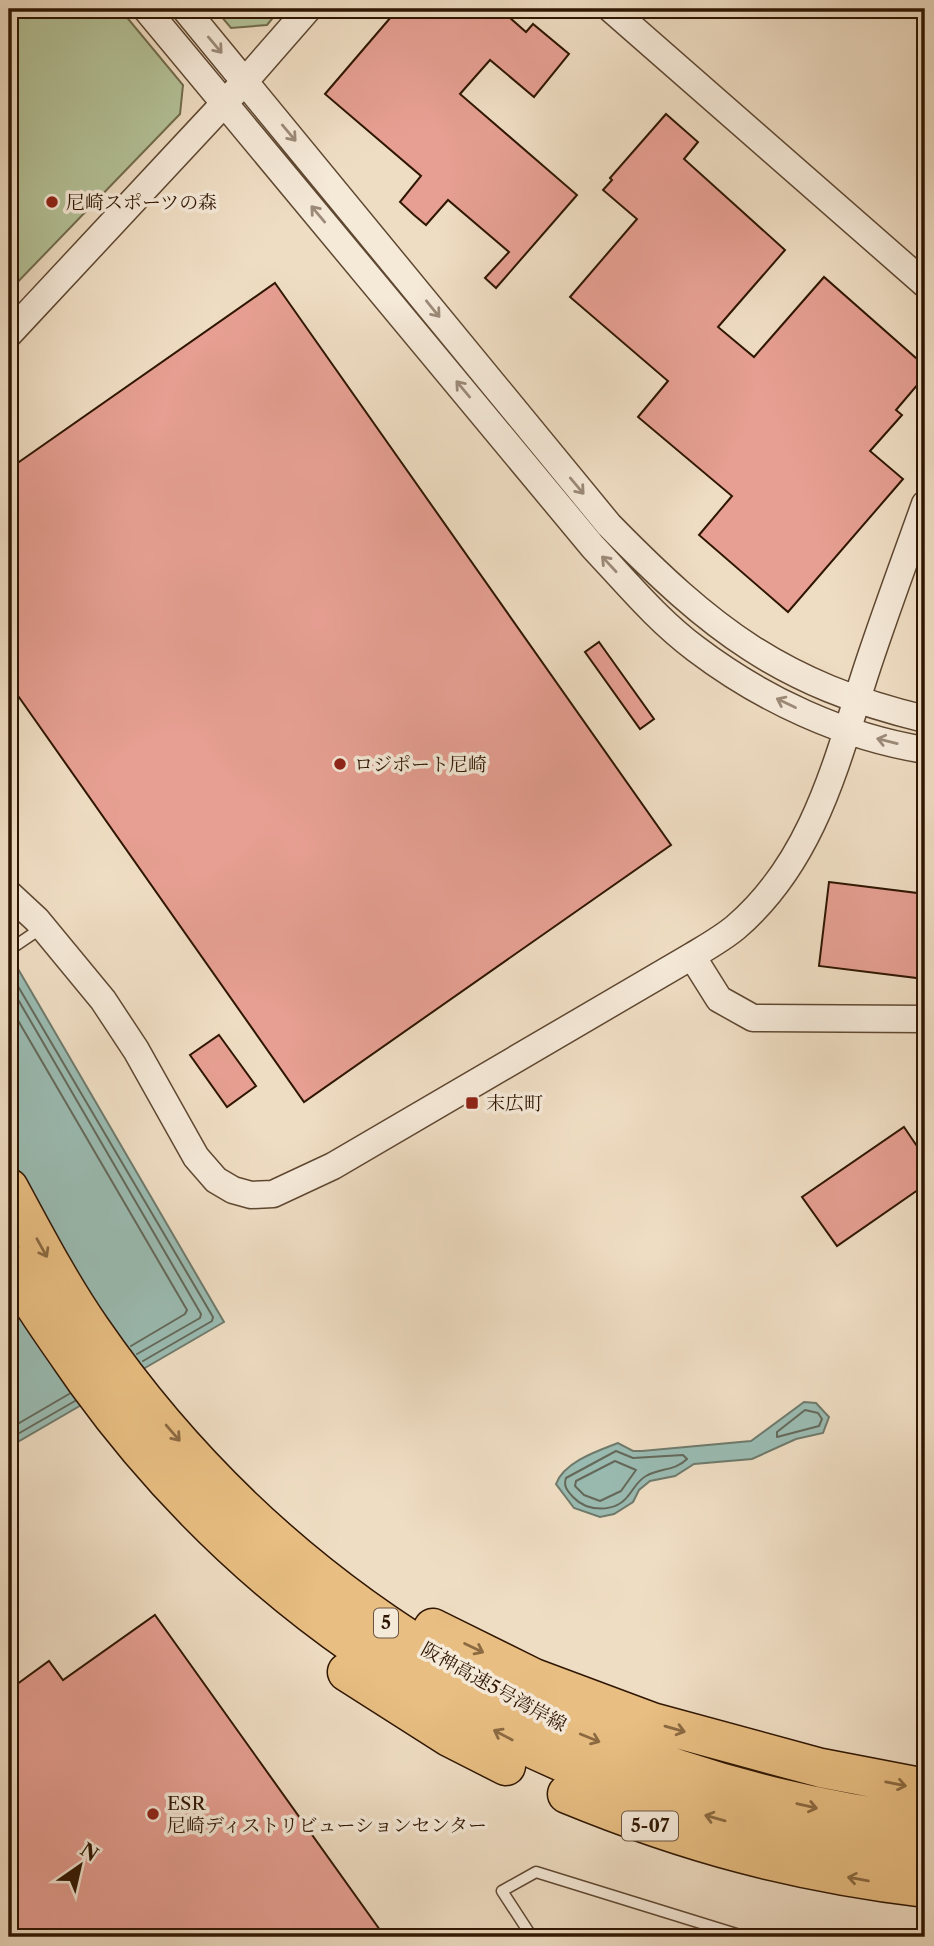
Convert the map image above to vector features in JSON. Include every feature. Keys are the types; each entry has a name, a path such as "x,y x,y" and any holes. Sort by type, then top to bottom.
{"highway":[{"name":"阪神高速5号湾岸線","path":"9,1188 91,1329 168,1429 212,1478 274,1536 367,1611 420,1647 527,1708 638,1757 758,1795 819,1809 925,1824"},
{"name":"阪神高速5号湾岸線","path":"16,1276 102,1402 185,1501 288,1596 395,1673 512,1740 566,1765 669,1804 811,1843 925,1861"},
{"name":"5-07","path":"16,1276 53,1354 125,1455 170,1507 297,1630 345,1670 395,1705 501,1764 570,1796 684,1839 808,1871 925,1888"},
{"path":"212,1478 314,1558 365,1590 534,1678 663,1725 821,1768 925,1788"}],"street":[{"path":"146,9 593,547 648,606 694,648 746,683 813,717 849,730 925,750"},
{"path":"185,9 609,525 671,589 726,633 766,659 858,702 925,719"},
{"path":"9,334 246,80 308,9"},
{"path":"611,9 920,272"},
{"path":"9,894 43,927 103,1000 204,1168 233,1190 251,1195 273,1194 332,1166 692,956 746,918 798,855 814,822 849,730 925,504"},
{"path":"692,956 719,999 753,1018 925,1019"}],"lane":[{"path":"9,950 43,927"},
{"path":"532,1937 502,1891 536,1872 746,1937"}],"green space":[{"name":"尼崎スポーツの森","path":"9,9 120,9 183,85 180,114 9,291"},
{"path":"215,9 280,9 267,25 231,28"}],"water":[{"path":"14,962 224,1322 9,1447 9,965"},
{"path":"804,1402 816,1403 829,1417 823,1433 796,1439 752,1459 694,1464 675,1476 650,1481 639,1490 633,1502 614,1514 600,1517 574,1508 556,1484 566,1469 574,1463 618,1443 633,1451 642,1451 751,1441"}],"building":[{"path":"382,9 500,9 526,32 533,24 569,54 534,97 490,60 460,94 577,195 496,288 485,278 509,252 448,200 426,225 414,215 400,202 421,176 325,94 391,17"},
{"path":"666,114 698,142 684,159 785,250 718,327 754,357 824,277 925,366 925,376 896,410 902,415 870,451 903,479 788,612 699,535 732,496 638,417 668,381 570,297 637,219 603,190 612,180 610,178"},
{"name":"ロジポート尼崎","path":"275,283 671,845 304,1102 9,683 9,469"},
{"path":"599,642 654,719 640,729 585,652"},
{"path":"829,882 925,894 925,979 819,966"},
{"path":"219,1035 256,1086 227,1107 190,1055"},
{"path":"904,1127 925,1158 925,1185 837,1246 802,1197"},
{"name":"ESR 尼崎ディストリビューションセンター","path":"155,1615 385,1937 9,1937 9,1690 49,1661 63,1680"}],"place":[{"name":"尼崎スポーツの森","path":"52,202"},
{"name":"ロジポート尼崎","path":"340,764"},
{"name":"末広町","path":"472,1103"},
{"name":"ESR 尼崎ディストリビューションセンター","path":"153,1814"}]}
